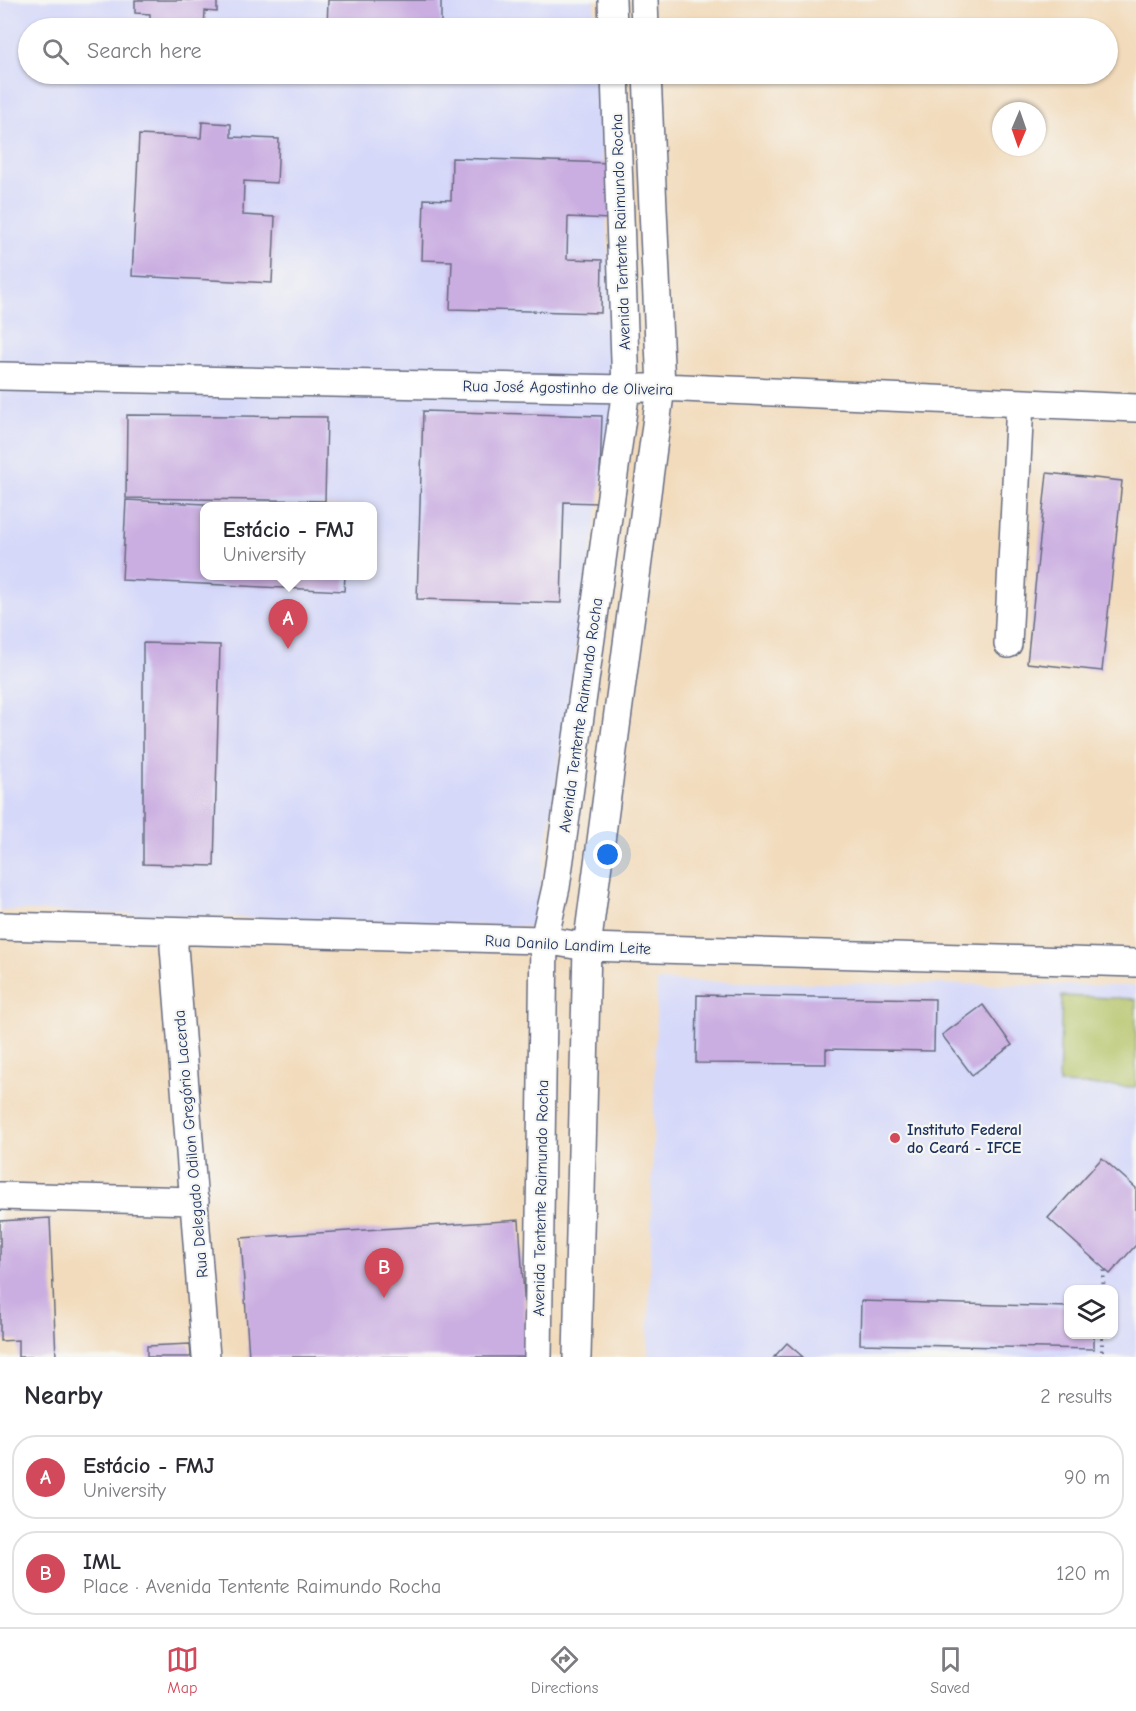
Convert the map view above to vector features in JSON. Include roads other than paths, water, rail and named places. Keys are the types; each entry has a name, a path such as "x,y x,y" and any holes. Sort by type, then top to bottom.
{"street":[{"path":"612,0 613,18"},
{"path":"644,0 645,18"},
{"name":"Avenida Tentente Raimundo Rocha","path":"538,1357 544,940 556,887 626,389 615,84"},
{"name":"Avenida Tentente Raimundo Rocha","path":"577,1357 587,947 661,387 647,84"},
{"name":"Rua José Agostinho de Oliveira","path":"0,376 626,389 661,387 1133,408"},
{"path":"1008,644 1020,403"},
{"name":"Rua Danilo Landim Leite","path":"0,926 544,940 587,947 1136,963"},
{"name":"Rua Delegado Odilon Gregório Lacerda","path":"175,930 174,947 206,1357"},
{"path":"0,1196 195,1201"}],"place":[{"name":"Estácio - FMJ","path":"288,649"},
{"name":"Instituto Federal do Ceará - IFCE","path":"895,1138"},
{"name":"IML","path":"384,1298"}]}
